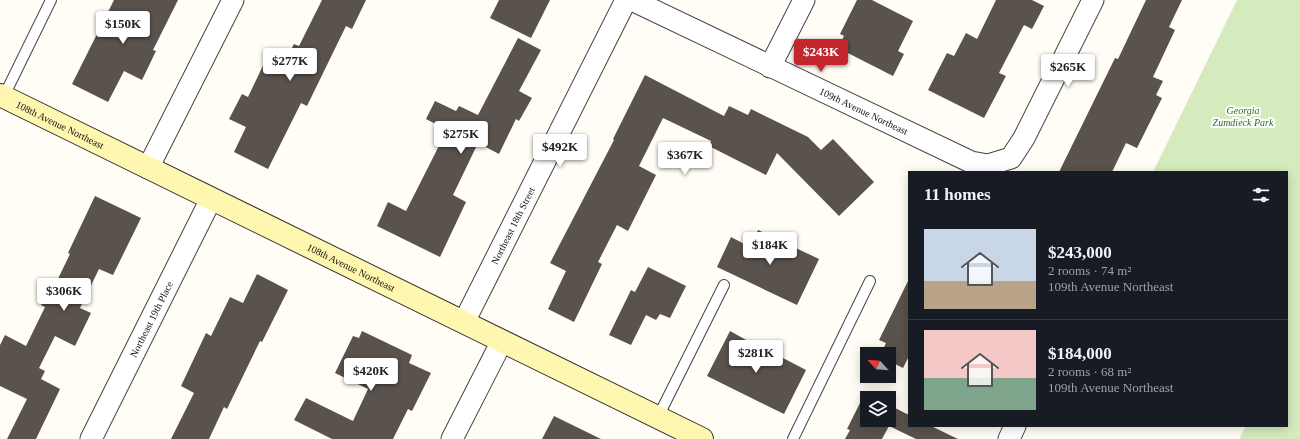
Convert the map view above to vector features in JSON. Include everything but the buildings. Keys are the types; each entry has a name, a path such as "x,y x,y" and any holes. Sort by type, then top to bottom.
{"main road":[{"name":"108th Avenue Northeast","path":"2,96 702,439"}],"street":[{"path":"148,168 233,0"},
{"name":"Northeast 18th Street","path":"464,322 626,0"},
{"name":"109th Avenue Northeast","path":"632,0 971,162 988,165 1011,158 1024,138 1093,0"},
{"path":"770,67 804,0"},
{"name":"Northeast 19th Place","path":"91,439 211,199"},
{"path":"452,439 502,340"},
{"path":"1009,439 1015,427"}],"lane":[{"path":"2,96 51,0"},
{"path":"793,439 870,281"},
{"path":"658,417 724,285"}],"green space":[{"name":"Georgia Zumdieck Park","path":"1237,0 1300,0 1300,439 1239,439 1245,427 1288,427 1288,171 1153,171"}]}
